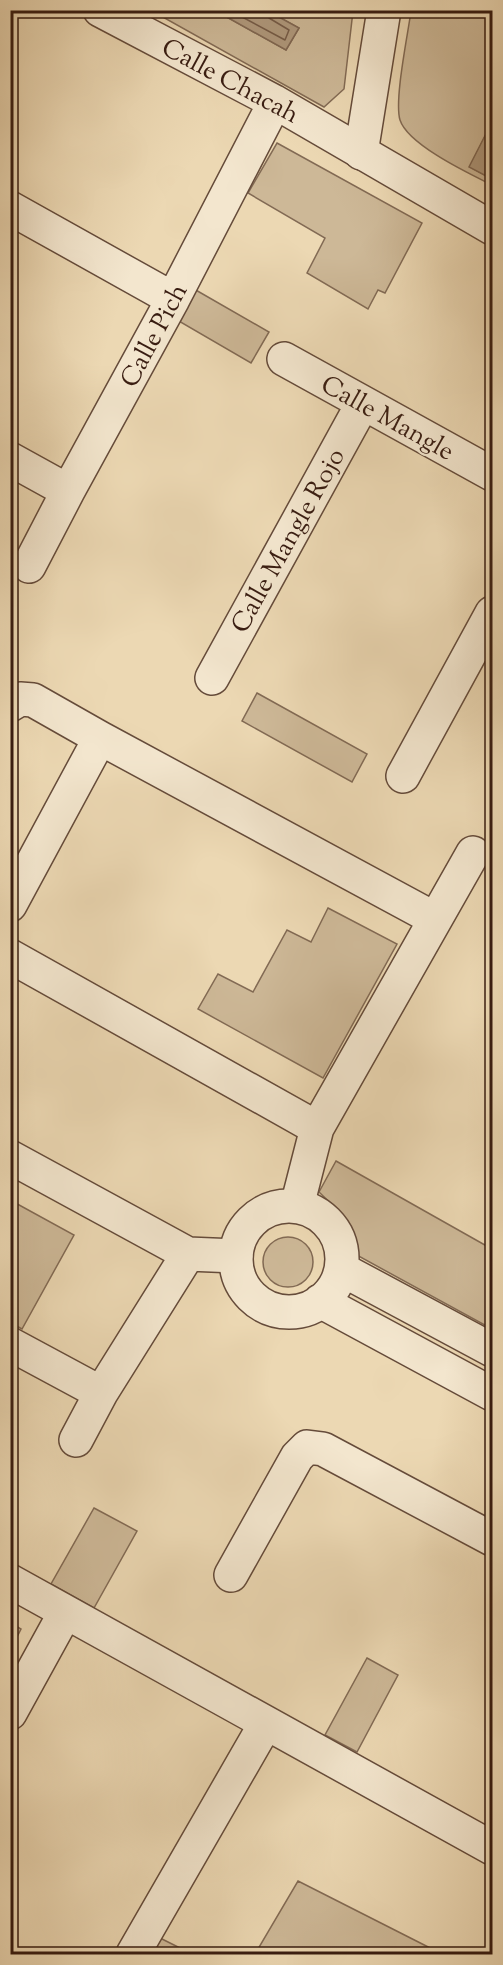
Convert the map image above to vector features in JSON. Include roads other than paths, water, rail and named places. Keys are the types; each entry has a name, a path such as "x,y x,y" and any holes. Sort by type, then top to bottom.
{"street":[{"name":"Calle Chacah","path":"100,10 275,102 492,228"},
{"path":"361,153 384,10"},
{"name":"Calle Pich","path":"29,566 173,299 275,102"},
{"path":"10,208 173,299"},
{"name":"Calle Mangle","path":"284,359 492,474"},
{"name":"Calle Mangle Rojo","path":"212,678 363,403"},
{"path":"10,459 68,491"},
{"path":"403,776 492,612"},
{"path":"10,705 20,699 33,700 435,918"},
{"path":"10,905 100,738"},
{"path":"297,1206 317,1128 473,853"},
{"path":"10,956 317,1128"},
{"path":"10,1157 188,1254 236,1256"},
{"path":"279,1206 297,1206 313,1212 327,1222 337,1236 342,1252 341,1269 337,1281 320,1301 305,1309 288,1311 272,1309 256,1301 245,1288 238,1273 236,1256 239,1239 249,1224 262,1212 279,1206"},
{"path":"76,1440 100,1393 188,1254"},
{"path":"341,1269 492,1350"},
{"path":"320,1301 492,1394"},
{"path":"10,1344 100,1393"},
{"path":"231,1575 297,1457 307,1448 323,1449 492,1539"},
{"path":"10,1581 492,1848"},
{"path":"10,1713 65,1613"},
{"path":"133,1954 266,1723"}],"water":[{"path":"216,11 268,11 299,28 286,50"},
{"path":"492,122 492,174 490,178 469,167"}]}
